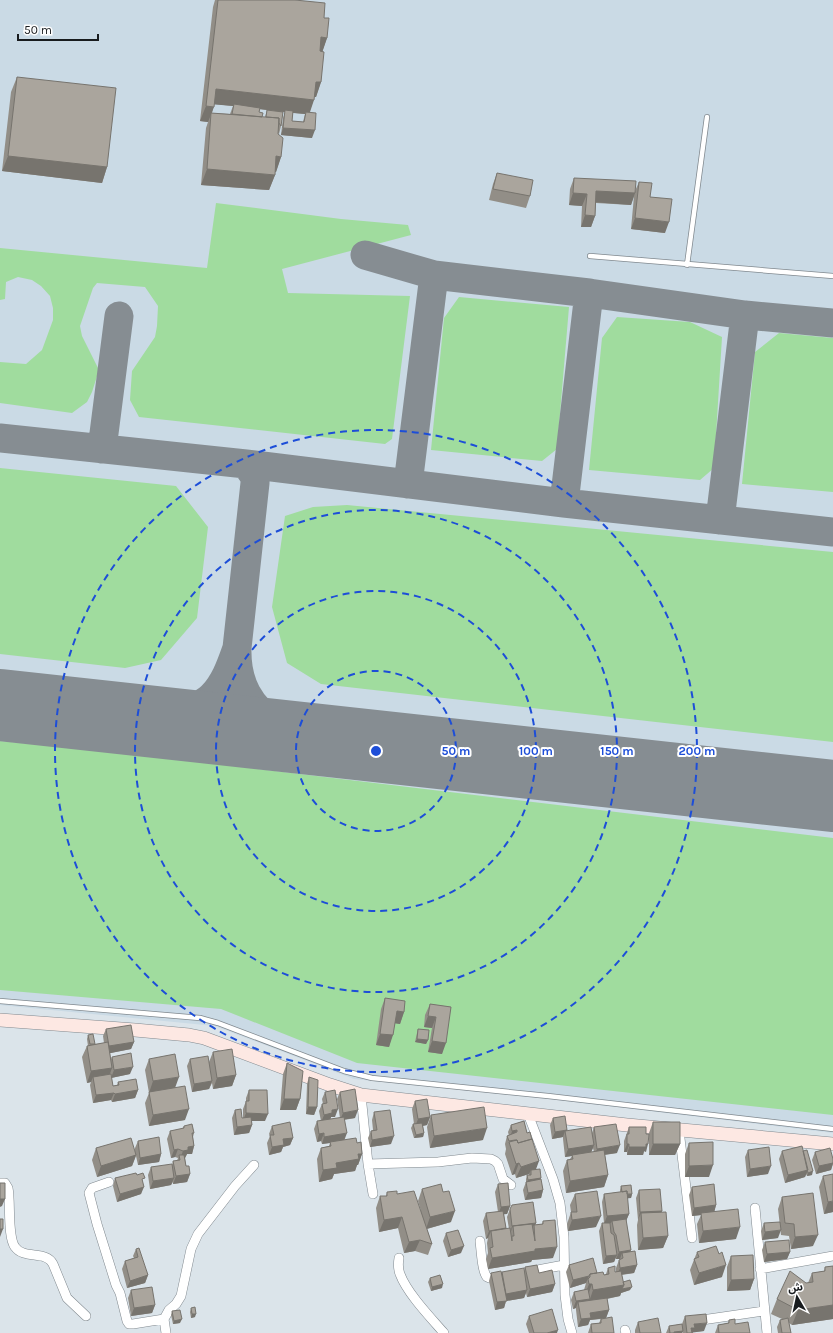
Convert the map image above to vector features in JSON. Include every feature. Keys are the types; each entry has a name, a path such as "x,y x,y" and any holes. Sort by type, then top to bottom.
{"main road":[{"path":"0,1020 158,1032 204,1038 361,1095 679,1130 833,1144"}],"street":[{"path":"361,1095 368,1164 373,1194"},
{"path":"528,1114 553,1179 560,1203 564,1238 565,1295 568,1319 572,1333"},
{"path":"679,1130 692,1238"},
{"path":"368,1164 438,1162 472,1158 491,1159 496,1161 503,1179 511,1186"},
{"path":"166,1333 164,1319 169,1310 176,1304 181,1296 191,1249 198,1234 235,1186 254,1165"},
{"path":"109,1182 92,1188 89,1193 96,1224 120,1293 127,1321 129,1324 133,1324 164,1319"},
{"path":"0,1183 5,1184 8,1188 12,1237 15,1246 22,1252 50,1259 67,1298 86,1316"},
{"path":"754,1208 767,1333"},
{"path":"480,1241 485,1272 491,1279 564,1265"},
{"path":"760,1269 833,1256"},
{"path":"398,1258 399,1272 403,1281 420,1305 444,1333"},
{"path":"692,1322 764,1310"}],"lane":[{"path":"687,265 707,117"},
{"path":"590,256 833,276"},
{"path":"0,1001 191,1017 209,1020 344,1071 372,1078 548,1096 833,1129"}],"shaded area":[{"path":"0,0 833,0 833,1133 533,1097 354,1079 215,1026 0,1005"}],"green space":[{"path":"216,203 341,219 408,225 411,235 282,269 288,293 410,296 392,439 385,444 139,417 130,400 132,371 155,337 158,306 145,287 97,283 93,288 80,326 82,336 99,370 87,402 72,413 0,403 0,362 26,364 42,350 53,320 53,308 50,296 41,286 32,280 18,277 6,282 5,299 0,300 0,248 207,268"},
{"path":"459,297 569,307 557,449 542,461 431,450 444,318"},
{"path":"617,317 690,322 722,337 714,468 700,480 589,470 602,338"},
{"path":"779,333 833,338 833,492 742,484 755,352"},
{"path":"0,468 176,486 208,527 197,618 161,660 125,668 0,654"},
{"path":"347,505 833,552 833,742 321,684 287,663 272,607 285,516 313,507"},
{"path":"0,741 117,752 833,838 833,1115 357,1063 221,1009 0,990"}],"building":[{"path":"218,0 295,0 325,3 324,18 329,18 327,38 321,37 320,51 324,52 321,82 316,82 314,100 216,89 214,107 206,106"},
{"path":"17,77 116,88 107,167 8,156"},
{"path":"234,104 260,108 259,112 263,113 262,117 232,114"},
{"path":"267,110 283,112 281,126 279,123 279,118 266,117"},
{"path":"285,110 293,111 292,121 304,122 306,112 316,113 315,130 283,128"},
{"path":"211,113 279,118 278,134 283,138 281,157 276,156 275,175 207,169"},
{"path":"497,173 533,180 530,196 493,189"},
{"path":"574,178 636,181 635,193 596,191 595,216 585,215 587,194 573,193"},
{"path":"639,182 652,183 650,197 672,199 669,222 635,218"},
{"path":"385,998 405,1001 404,1012 397,1011 393,1035 380,1034"},
{"path":"430,1004 451,1007 446,1043 432,1041 436,1017 428,1016"},
{"path":"131,1025 134,1042 109,1046 106,1029"},
{"path":"418,1029 429,1030 428,1040 417,1039"},
{"path":"93,1034 95,1044 90,1044 88,1035"},
{"path":"108,1042 112,1068 91,1071 87,1046"},
{"path":"232,1049 236,1075 217,1078 213,1052"},
{"path":"131,1053 133,1067 114,1070 112,1057"},
{"path":"175,1054 179,1077 153,1081 149,1059"},
{"path":"208,1056 212,1081 194,1084 190,1059"},
{"path":"287,1063 303,1071 300,1099 284,1099"},
{"path":"111,1074 113,1086 119,1085 118,1082 136,1079 138,1090 115,1094 96,1095 93,1077"},
{"path":"309,1077 318,1080 317,1107 308,1107"},
{"path":"185,1086 189,1109 153,1115 149,1092"},
{"path":"355,1089 358,1110 343,1113 340,1092"},
{"path":"249,1090 267,1090 268,1114 246,1113 246,1101 249,1101"},
{"path":"335,1090 338,1109 332,1110 332,1113 324,1115 322,1104 327,1103 325,1092"},
{"path":"427,1099 430,1117 418,1119 415,1101"},
{"path":"484,1107 487,1128 434,1136 431,1115"},
{"path":"241,1109 242,1118 251,1117 252,1125 237,1127 235,1110"},
{"path":"390,1110 394,1136 372,1140 371,1131 377,1130 374,1112"},
{"path":"565,1116 567,1130 555,1132 553,1118"},
{"path":"344,1117 347,1133 324,1137 324,1133 319,1134 317,1121"},
{"path":"524,1121 527,1133 530,1132 532,1139 518,1143 517,1140 509,1141 507,1136 517,1132 517,1130 512,1131 511,1125"},
{"path":"290,1122 293,1138 283,1139 284,1145 272,1147 270,1135 274,1135 272,1126"},
{"path":"653,1122 680,1122 680,1144 653,1144"},
{"path":"422,1123 424,1133 416,1135 413,1124"},
{"path":"192,1124 194,1146 188,1147 188,1150 183,1151 178,1149 174,1150 170,1131 184,1128 184,1126"},
{"path":"616,1124 620,1145 597,1149 594,1127"},
{"path":"591,1127 594,1145 568,1149 565,1131"},
{"path":"629,1127 646,1127 646,1134 649,1134 648,1144 646,1144 646,1147 629,1147 629,1144 627,1144 627,1134 629,1134"},
{"path":"159,1137 161,1154 140,1158 138,1141"},
{"path":"131,1138 136,1155 101,1166 96,1148"},
{"path":"356,1138 357,1143 361,1142 362,1154 358,1154 359,1159 336,1163 337,1168 323,1170 321,1148 331,1146 330,1142"},
{"path":"532,1139 539,1161 521,1167 519,1163 516,1164 509,1142 517,1140 518,1143"},
{"path":"713,1142 713,1165 689,1166 689,1143"},
{"path":"802,1146 808,1170 788,1175 782,1151"},
{"path":"769,1147 771,1166 750,1169 748,1150"},
{"path":"830,1148 833,1163 819,1166 815,1152"},
{"path":"604,1150 608,1175 570,1181 567,1160 573,1159 572,1155"},
{"path":"807,1150 813,1171 808,1173 803,1151"},
{"path":"179,1155 184,1155 186,1166 189,1166 190,1174 176,1176 173,1161 180,1160"},
{"path":"172,1164 174,1178 153,1181 151,1167"},
{"path":"540,1169 541,1178 528,1180 527,1175 531,1175 531,1170"},
{"path":"136,1173 137,1175 143,1173 145,1178 142,1179 144,1187 120,1194 115,1178"},
{"path":"833,1174 833,1201 828,1202 823,1176"},
{"path":"541,1179 543,1190 528,1193 526,1182"},
{"path":"0,1183 5,1183 5,1199 0,1199"},
{"path":"508,1183 510,1206 501,1207 498,1184"},
{"path":"441,1184 443,1192 449,1191 455,1211 430,1217 422,1189"},
{"path":"714,1184 716,1205 694,1208 692,1187"},
{"path":"631,1185 632,1194 627,1194 627,1191 622,1192 621,1186"},
{"path":"660,1189 662,1211 640,1212 639,1190"},
{"path":"397,1191 397,1194 414,1191 432,1244 420,1240 409,1242 402,1217 384,1220 380,1196 387,1196 387,1192"},
{"path":"597,1191 601,1216 572,1220 571,1212 577,1212 575,1194"},
{"path":"627,1191 629,1214 607,1216 604,1194"},
{"path":"813,1193 818,1235 795,1237 794,1224 785,1223 782,1197"},
{"path":"533,1202 536,1223 512,1226 510,1209 512,1205"},
{"path":"738,1209 740,1227 703,1231 701,1213"},
{"path":"503,1211 506,1228 489,1231 486,1213"},
{"path":"666,1212 668,1236 643,1238 641,1213"},
{"path":"0,1219 3,1219 3,1229 0,1229"},
{"path":"626,1219 631,1250 619,1252 612,1221"},
{"path":"555,1220 557,1247 535,1249 535,1251 492,1258 490,1248 493,1247 491,1231 510,1228 512,1241 512,1236 514,1236 513,1226 532,1224 535,1241 534,1225 543,1224 543,1221"},
{"path":"780,1222 781,1230 765,1232 764,1223"},
{"path":"602,1223 610,1223 611,1233 614,1235 617,1255 606,1256"},
{"path":"458,1230 464,1246 451,1250 446,1233"},
{"path":"789,1240 790,1252 767,1254 765,1242"},
{"path":"716,1246 719,1254 722,1252 726,1265 699,1273 694,1259 699,1257 697,1252"},
{"path":"139,1248 148,1275 130,1281 125,1261 138,1257 136,1249"},
{"path":"635,1251 637,1265 620,1268 619,1260 623,1258 622,1253"},
{"path":"753,1255 754,1279 731,1280 731,1256"},
{"path":"593,1258 597,1273 573,1280 569,1265"},
{"path":"537,1265 539,1273 552,1270 555,1284 530,1289 525,1267"},
{"path":"615,1266 615,1272 621,1271 624,1285 593,1290 592,1284 589,1284 588,1279 590,1274 603,1272 604,1275 609,1274 608,1268"},
{"path":"833,1266 833,1305 798,1310 777,1299 790,1271 806,1283 813,1282 812,1273 825,1271 825,1267"},
{"path":"524,1268 527,1290 506,1294 502,1272"},
{"path":"501,1271 507,1301 497,1302 491,1273"},
{"path":"440,1275 443,1284 432,1287 430,1278"},
{"path":"630,1280 632,1287 622,1289 624,1285 623,1282"},
{"path":"152,1287 155,1305 134,1308 131,1290"},
{"path":"588,1289 590,1299 576,1301 574,1292"},
{"path":"607,1298 609,1310 590,1313 591,1318 581,1319 578,1302"},
{"path":"195,1307 196,1314 192,1314 191,1308"},
{"path":"552,1309 558,1330 547,1333 534,1333 529,1316"},
{"path":"180,1310 182,1319 174,1321 172,1311"},
{"path":"706,1314 707,1323 694,1324 695,1328 691,1328 692,1333 687,1333 685,1316"},
{"path":"612,1317 614,1333 592,1333 591,1324 601,1323 601,1319"},
{"path":"658,1318 661,1333 640,1333 638,1322"},
{"path":"788,1318 791,1333 782,1333 780,1320"},
{"path":"735,1319 735,1324 748,1322 750,1333 719,1333 718,1325 729,1323 729,1320"},
{"path":"682,1324 683,1331 670,1333 669,1326"}],"taxiway":[{"path":"365,255 434,275 589,293 745,315 833,323"},
{"path":"408,484 434,275"},
{"path":"564,503 589,293"},
{"path":"720,520 745,315"},
{"path":"102,449 119,316"},
{"path":"0,438 246,464 564,503 833,532"},
{"path":"246,464 255,477 255,483 237,648 239,672 246,693 260,711 283,728 310,739"},
{"path":"163,723 208,700 217,691 224,680 237,648"}],"runway":[{"path":"0,705 833,796"}]}
